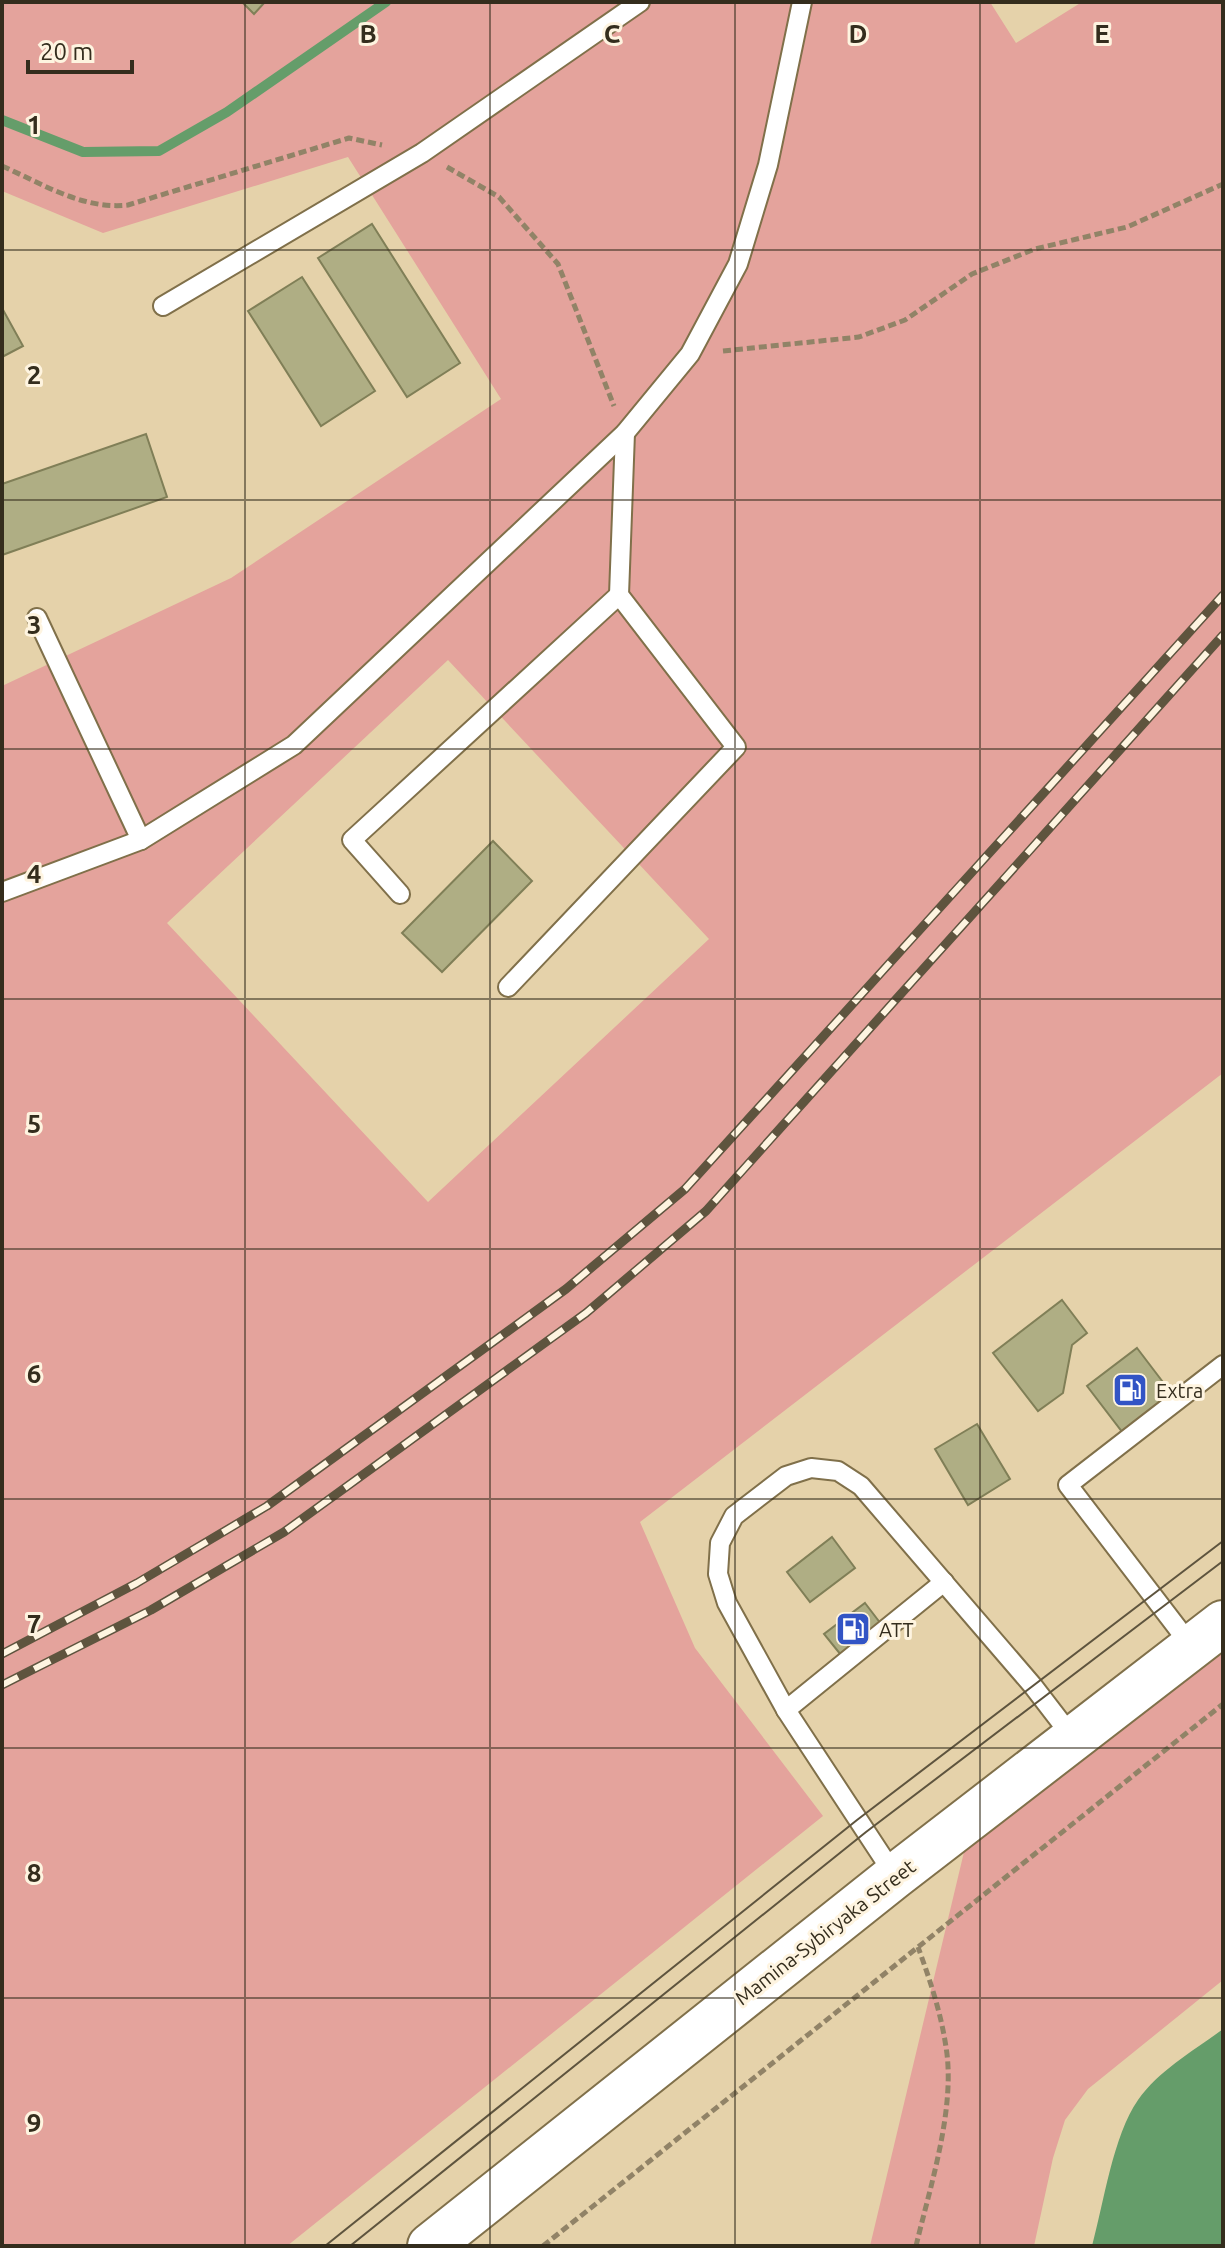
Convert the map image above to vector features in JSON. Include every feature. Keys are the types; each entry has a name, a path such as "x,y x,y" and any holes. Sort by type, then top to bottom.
{"main road":[{"name":"Mamina-Sybiryaka Street","path":"430,2246 895,1876 1207,1635"}],"lane":[{"path":"163,306 422,153 640,2"},
{"path":"2,892 141,840 294,745 625,433 690,354 738,264 768,165 802,2"},
{"path":"508,987 736,747 619,595 625,433"},
{"path":"400,894 352,840 619,595"},
{"path":"37,618 141,840"},
{"path":"1207,1635 1068,1485 1223,1365"},
{"path":"895,1876 786,1710 727,1603 718,1574 720,1543 734,1516 786,1476 811,1468 838,1471 861,1486 1033,1686 1074,1739"},
{"path":"786,1710 944,1582"}],"path":[{"path":"2,166 86,203 106,207 128,205 349,138 422,153 499,197 558,264 625,433"},
{"path":"690,354 859,337 905,320 972,274 1035,249 1127,227 1223,184"},
{"path":"543,2246 1223,1704"},
{"path":"916,2246 936,2165 946,2107 947,2050 936,1997 918,1947"}],"shaded area":[{"path":"2,2 243,2 254,13 265,2 990,2 1016,43 1082,2 1223,2 1223,1073 640,1522 695,1648 823,1816 287,2246 2,2246 2,686 231,578 501,399 348,157 103,233 2,191","holes":["448,660 709,939 428,1202 167,923"]},
{"path":"1223,1652 1223,1980 1088,2089 1065,2120 1053,2158 1034,2246 870,2246 964,1852"},
{"path":"1223,2029 1223,2246 1092,2246 1116,2150 1138,2100 1167,2070"}],"building":[{"path":"242,2 265,2 254,14"},
{"path":"372,224 460,363 407,397 318,258"},
{"path":"302,277 375,391 321,426 248,311"},
{"path":"2,308 23,346 2,357"},
{"path":"146,434 167,497 2,555 2,484"},
{"path":"493,841 532,881 442,972 402,933"},
{"path":"1062,1300 1087,1333 1072,1345 1063,1393 1038,1411 993,1353"},
{"path":"1137,1348 1172,1394 1123,1433 1087,1386"},
{"path":"977,1424 1010,1479 968,1505 935,1449"},
{"path":"832,1537 855,1568 810,1602 787,1572"},
{"path":"865,1603 881,1624 841,1655 824,1634"}],"waterway":[{"path":"2,120 83,152 159,151 227,112 386,2"}],"tram line":[{"path":"325,2246 857,1820 1223,1541"},
{"path":"350,2246 866,1832 1223,1561"}],"railway":[{"path":"2,1654 137,1583 267,1506 566,1289 685,1189 1223,595"},
{"path":"2,1685 151,1610 284,1532 586,1313 706,1211 1223,635"}],"place":[{"name":"Extra","path":"1130,1390"},
{"name":"ATT","path":"853,1629"}]}
